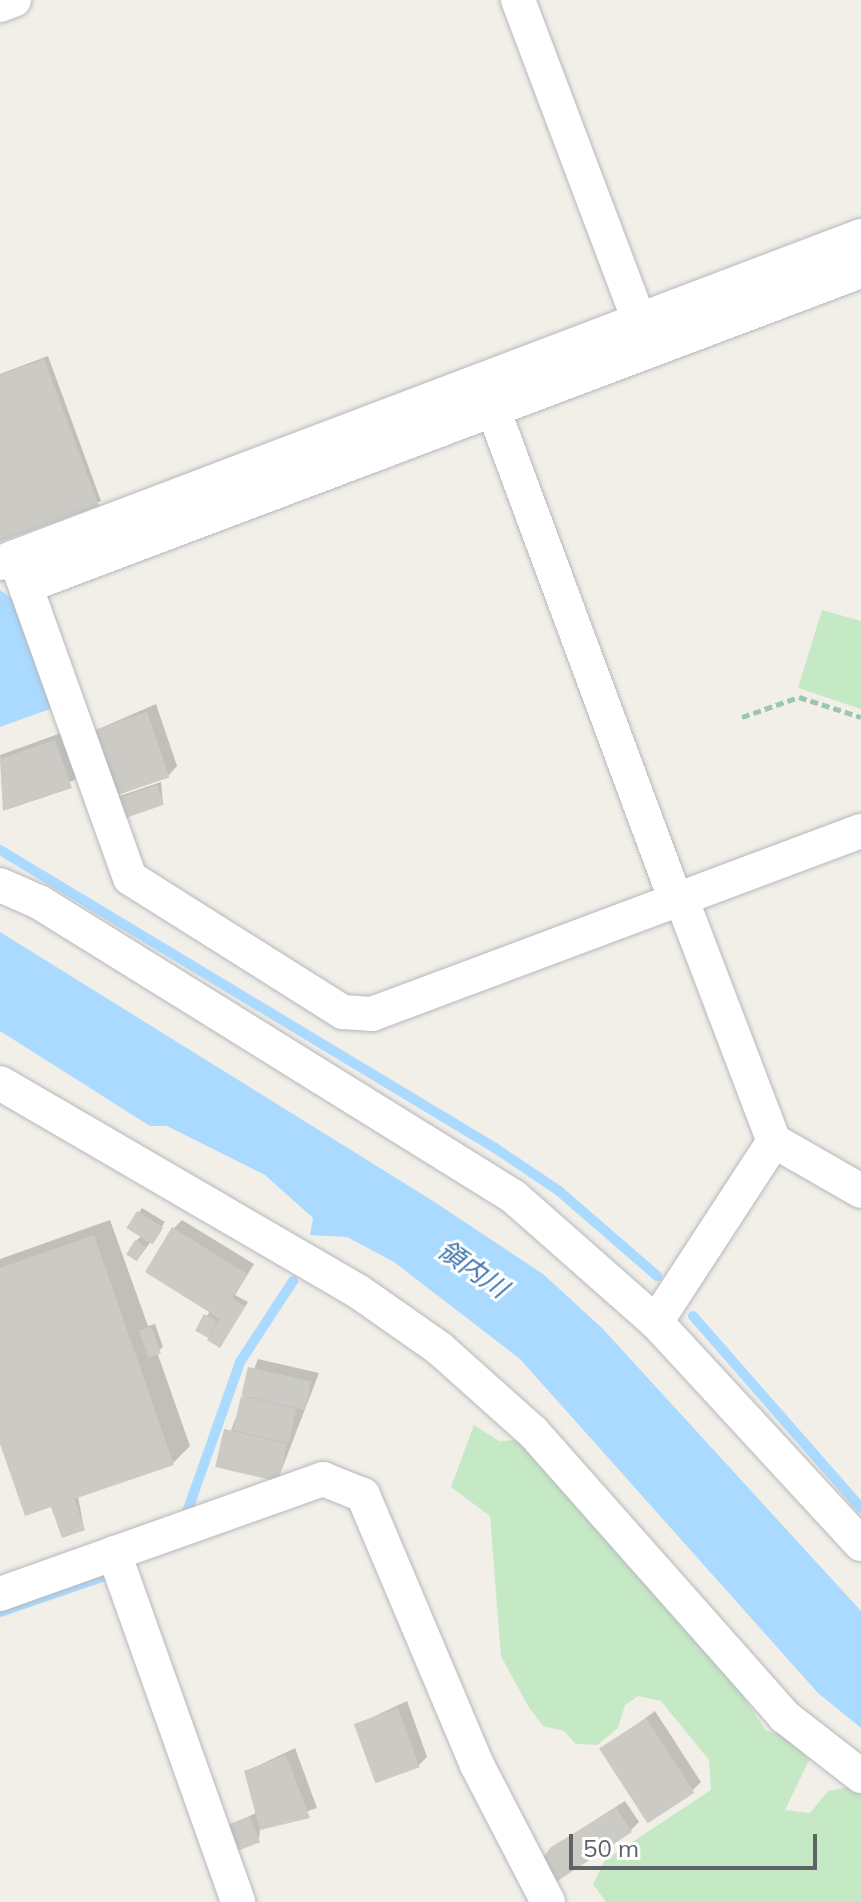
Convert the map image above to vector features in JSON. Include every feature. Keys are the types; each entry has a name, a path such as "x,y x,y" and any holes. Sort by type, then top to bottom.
{"street":[{"path":"0,5 14,0"},
{"path":"518,0 638,318"},
{"path":"14,569 481,378 861,236"},
{"path":"14,569 493,410 861,271"},
{"path":"481,378 678,899 774,1141 861,1191"},
{"path":"14,569 130,878 343,1012 372,1014 861,831"},
{"path":"0,885 514,1197 656,1322 861,1544"},
{"path":"0,1083 359,1292 439,1348 533,1432 784,1716 861,1776"},
{"path":"656,1322 774,1141"},
{"path":"0,1594 323,1479 363,1495 477,1765 548,1902"},
{"path":"114,1553 238,1902"}],"path":[{"path":"742,717 799,697 861,717"}],"green space":[{"path":"822,610 861,621 861,709 798,688"},
{"path":"474,1425 499,1441 518,1440 732,1679 766,1731 786,1736 809,1760 785,1810 810,1813 828,1791 861,1785 861,1902 606,1902 593,1884 605,1860 711,1790 709,1760 661,1701 638,1696 625,1705 618,1728 597,1745 576,1744 564,1731 543,1726 528,1706 501,1656 490,1516 451,1487"}],"water":[{"path":"0,590 15,601 53,708 0,727"},
{"name":"領内川","path":"0,932 433,1201 543,1274 602,1328 861,1611 861,1728 818,1693 520,1359 394,1262 347,1237 310,1235 313,1218 265,1175 167,1126 150,1126 0,1031"}],"building":[{"path":"44,359 99,506 0,542 0,375"},
{"path":"147,712 169,777 107,799 85,733"},
{"path":"55,740 72,788 3,811 0,759"},
{"path":"157,785 164,805 115,822 108,802"},
{"path":"137,1211 163,1227 153,1244 126,1228"},
{"path":"172,1227 247,1274 232,1298 245,1307 220,1348 207,1340 220,1319 145,1272"},
{"path":"94,1235 174,1465 74,1499 85,1530 62,1538 51,1507 25,1516 0,1444 0,1268"},
{"path":"135,1240 146,1247 137,1261 126,1254"},
{"path":"204,1314 217,1321 208,1338 195,1331"},
{"path":"151,1326 161,1353 149,1358 139,1330"},
{"path":"248,1367 311,1382 305,1410 241,1395"},
{"path":"241,1396 297,1409 289,1443 233,1430"},
{"path":"224,1429 287,1444 279,1482 215,1467"},
{"path":"398,1708 420,1767 375,1783 354,1724"},
{"path":"646,1718 694,1793 648,1823 599,1748"},
{"path":"286,1755 310,1818 260,1830 244,1771"},
{"path":"616,1808 632,1832 556,1882 541,1860 551,1847"},
{"path":"250,1816 260,1842 233,1853 223,1826"}],"waterway":[{"path":"0,850 495,1148 559,1191 657,1276"},
{"path":"187,1512 240,1362 293,1281"},
{"path":"693,1316 861,1508"},
{"path":"0,1612 108,1575 111,1582"}]}
